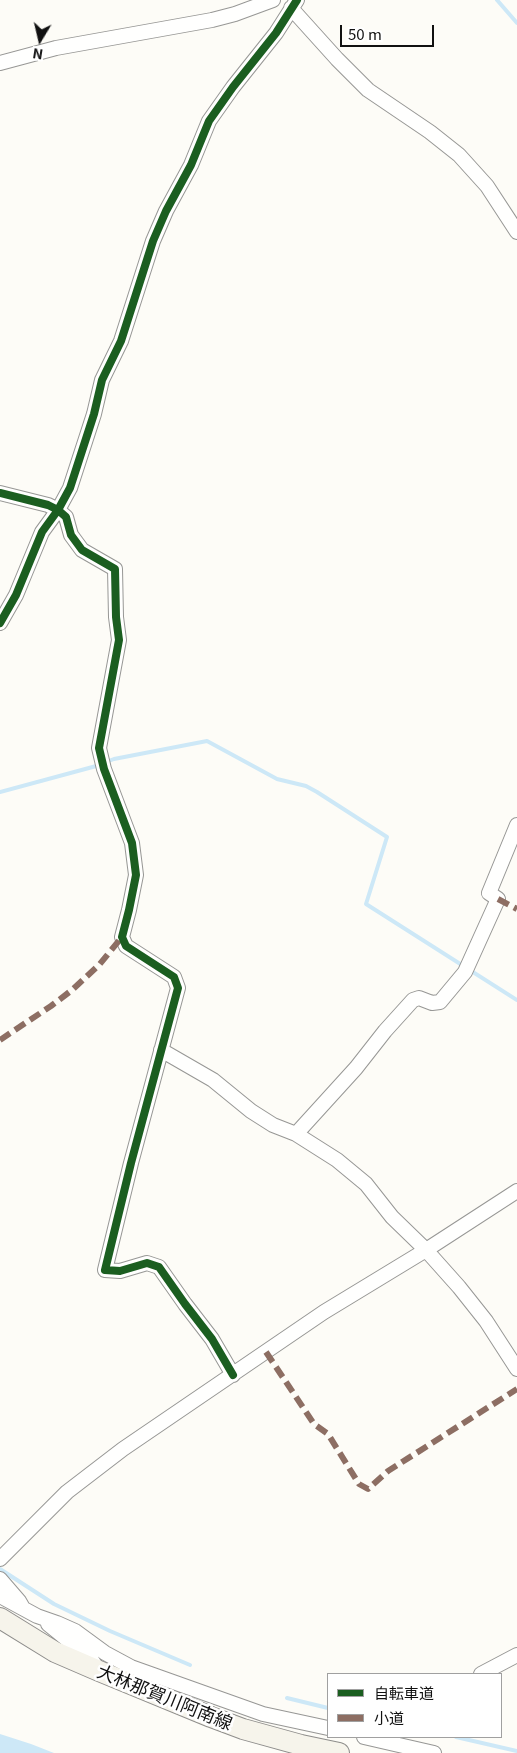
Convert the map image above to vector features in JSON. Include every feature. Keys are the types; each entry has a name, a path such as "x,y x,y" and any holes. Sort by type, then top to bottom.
{"main road":[{"name":"大林那賀川阿南線","path":"0,1618 55,1652 99,1672 243,1729 339,1753"}],"street":[{"path":"0,63 73,44 212,20 273,0"},
{"path":"0,623 16,595 42,532 58,510 70,488 94,414 102,380 121,341 153,241 166,211 191,165 209,121 232,87 276,33 294,4 337,59 368,90 430,132 459,155 487,186 517,232"},
{"path":"0,493 48,505 58,510 66,517 71,534 82,550 115,569 116,617 119,640 100,741 100,758 132,843 136,875 122,937 126,946 174,977 178,988 131,1163 105,1270 120,1271 147,1263 160,1267 212,1340 233,1375"},
{"path":"296,1134 356,1068 385,1031 413,1000 419,998 432,1003 440,1002 465,972 498,899 489,894 517,825"},
{"path":"161,1050 213,1080 251,1112 273,1125 296,1134 337,1160 366,1184 392,1217 426,1250 459,1287 486,1321 517,1369"},
{"path":"0,1559 67,1492 122,1449 324,1312 426,1250 517,1191"},
{"path":"0,1579 19,1601 24,1610"},
{"path":"0,1596 37,1616 57,1622 105,1653 131,1667 263,1714 327,1728"},
{"path":"37,1616 91,1659 99,1672"},
{"path":"483,1673 517,1655"},
{"path":"368,1738 434,1753"}],"water":[{"path":"0,1734 31,1744 54,1753 0,1753"}],"waterway":[{"path":"497,0 517,23"},
{"path":"106,762 207,741 277,779 306,786 317,792 387,837 366,904 517,1000"},
{"path":"0,792 100,765"},
{"path":"0,1569 54,1604 110,1631 190,1665"},
{"path":"287,1698 327,1708"},
{"path":"460,1738 517,1751"}],"marked path":[{"path":"498,899 517,909"},
{"path":"0,1040 72,990 99,965 122,937"},
{"path":"266,1352 314,1424 328,1434 359,1484 368,1489 388,1471 517,1389"}],"cycle path":[{"path":"0,623 16,595 42,532 58,510 70,488 94,414 102,380 121,341 153,241 166,211 191,165 209,121 233,87 276,33 297,0"},
{"path":"0,493 48,505 58,510 66,517 71,535 82,550 115,569 116,617 119,640 99,748 104,769 132,843 136,875 122,937 126,946 174,977 178,988 131,1163 105,1270 120,1271 147,1263 159,1267 212,1339 233,1375"}]}
